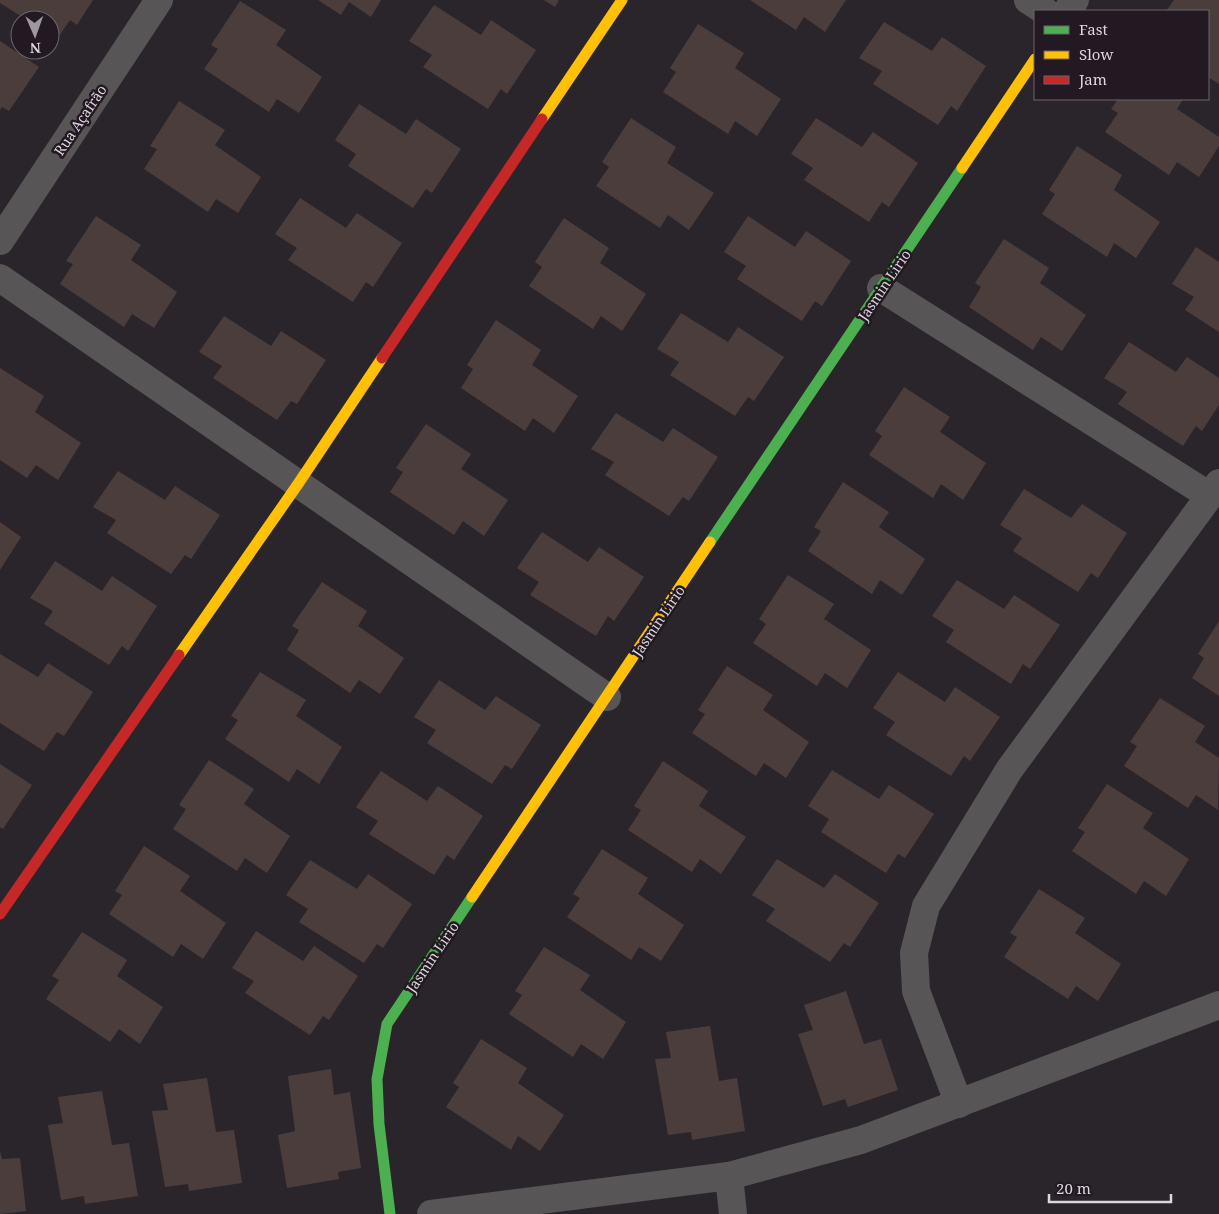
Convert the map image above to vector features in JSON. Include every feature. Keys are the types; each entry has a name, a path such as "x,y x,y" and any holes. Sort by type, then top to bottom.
{"street":[{"name":"Rua Açafrão","path":"0,241 160,0"},
{"path":"0,914 298,484 622,0"},
{"path":"1028,0 1043,10"},
{"name":"Jasmin Lirio","path":"390,1214 379,1124 377,1079 387,1024 1034,60"},
{"path":"0,278 607,697"},
{"path":"881,288 1215,489 1009,770 926,906 914,952 916,991 959,1104"},
{"path":"431,1214 729,1176 861,1140 1219,1005"},
{"path":"729,1176 733,1214"}],"building":[{"path":"0,0 93,0 77,25 70,20 60,35 60,10 11,10 0,3"},
{"path":"318,0 381,0 371,17 349,2 341,15"},
{"path":"544,0 559,0 555,7"},
{"path":"750,0 846,0 825,32 804,17 796,30"},
{"path":"1174,0 1219,0 1219,84 1209,78 1209,10 1167,10"},
{"path":"240,1 286,30 276,45 322,77 299,113 277,99 269,112 204,69 218,49 211,45"},
{"path":"434,5 481,35 491,20 536,50 507,94 501,89 488,109 423,67 432,55 409,41"},
{"path":"884,22 932,51 942,37 986,66 957,111 951,106 938,125 873,84 882,71 859,58"},
{"path":"698,24 744,53 735,68 781,99 757,136 735,121 728,134 663,92 676,72 670,68"},
{"path":"0,41 10,48 10,60 28,60 39,67 9,111 2,107 0,110"},
{"path":"1117,100 1182,100 1177,109 1219,137 1219,146 1199,177 1177,162 1169,175 1105,132 1118,113 1111,109"},
{"path":"179,101 225,130 215,145 261,177 238,213 216,199 208,212 144,169 157,149 150,146"},
{"path":"359,104 406,134 416,119 461,149 432,193 426,189 413,208 348,166 356,154 335,140"},
{"path":"631,118 676,147 667,163 714,193 689,230 668,215 660,228 596,186 609,167 602,162"},
{"path":"816,118 862,147 873,132 918,163 889,207 882,202 869,222 804,180 813,168 791,154"},
{"path":"1077,146 1122,175 1114,190 1160,222 1136,258 1114,243 1107,257 1042,214 1055,194 1049,190"},
{"path":"300,198 346,228 357,213 402,243 373,287 366,282 353,302 288,260 297,248 275,234"},
{"path":"96,216 141,245 131,260 177,292 154,328 132,314 124,327 60,284 73,264 66,261"},
{"path":"748,216 795,247 806,231 851,261 822,306 815,301 802,321 737,279 746,266 724,252"},
{"path":"564,218 609,248 600,263 646,294 622,331 601,316 593,329 529,286 542,267 535,262"},
{"path":"1004,239 1049,268 1040,283 1086,315 1062,351 1041,337 1033,350 969,307 981,287 975,283"},
{"path":"1196,247 1219,262 1219,332 1185,310 1194,297 1172,284"},
{"path":"681,313 728,342 738,327 784,357 754,401 748,397 735,416 670,375 679,362 657,349"},
{"path":"224,316 271,346 281,331 326,360 297,404 291,401 277,420 213,378 222,366 199,352"},
{"path":"496,320 541,350 532,365 578,396 554,433 533,418 525,431 461,388 473,369 467,365"},
{"path":"1129,342 1176,372 1187,357 1219,378 1219,405 1202,431 1196,426 1183,446 1118,404 1127,392 1104,378"},
{"path":"0,368 44,396 35,412 81,443 58,480 36,465 27,478 0,460"},
{"path":"904,387 950,417 940,432 986,463 963,500 941,484 933,498 869,455 882,436 875,431"},
{"path":"616,413 663,442 673,428 718,457 689,501 683,497 669,516 605,475 614,462 591,449"},
{"path":"426,424 471,454 461,469 508,500 484,536 463,521 454,535 390,492 403,472 396,468"},
{"path":"118,471 165,500 175,486 220,515 191,559 185,555 171,574 107,533 116,520 93,507"},
{"path":"843,482 889,512 879,527 925,559 902,595 880,580 872,594 808,551 821,531 814,527"},
{"path":"1024,489 1071,518 1082,504 1127,533 1098,578 1091,573 1078,592 1013,551 1022,538 1000,525"},
{"path":"0,522 21,537 0,570"},
{"path":"542,532 588,562 599,547 644,577 614,621 608,616 596,636 530,595 539,582 517,568"},
{"path":"55,561 102,591 112,576 157,606 128,651 122,646 109,665 44,624 53,611 30,598"},
{"path":"788,575 834,604 824,619 871,650 847,688 825,673 817,686 753,643 766,624 759,619"},
{"path":"957,580 1004,609 1014,595 1060,625 1030,669 1023,664 1011,684 946,642 954,630 932,616"},
{"path":"322,582 367,611 358,626 404,658 380,694 359,680 350,693 287,650 299,630 292,626"},
{"path":"1219,621 1219,696 1192,678 1204,658 1198,654"},
{"path":"0,654 38,677 48,663 93,692 64,736 57,732 44,751 0,723"},
{"path":"727,666 773,695 763,710 809,742 786,778 764,763 756,776 692,733 705,714 698,710"},
{"path":"260,672 306,700 296,716 342,747 319,784 297,769 289,782 225,739 238,720 231,716"},
{"path":"898,672 945,702 955,687 1000,717 970,761 964,756 951,776 886,735 895,722 873,708"},
{"path":"439,680 485,710 496,696 541,725 512,769 505,765 492,784 427,743 436,730 414,717"},
{"path":"1160,698 1205,726 1195,742 1219,758 1218,810 1196,795 1188,808 1124,766 1137,746 1130,742"},
{"path":"209,760 254,789 244,804 290,836 267,873 245,858 237,871 173,829 186,809 179,805"},
{"path":"663,761 708,791 699,806 746,837 721,874 700,859 692,872 628,830 641,810 634,806"},
{"path":"0,764 32,785 3,829 0,827"},
{"path":"832,770 879,799 889,785 934,814 905,858 898,854 886,873 821,832 829,819 808,806"},
{"path":"381,771 427,801 438,786 483,816 454,860 447,855 434,875 369,834 378,821 356,807"},
{"path":"1107,784 1153,813 1143,828 1189,859 1166,896 1144,881 1136,894 1072,851 1085,832 1078,828"},
{"path":"144,846 190,876 180,891 226,923 203,959 181,944 173,957 109,914 122,895 115,891"},
{"path":"602,849 648,878 638,894 684,925 661,961 639,947 631,960 567,917 580,898 573,894"},
{"path":"777,859 824,888 835,874 879,903 850,947 844,943 830,962 766,921 775,909 752,895"},
{"path":"310,860 357,889 368,874 412,904 383,948 377,944 364,963 299,922 308,909 286,895"},
{"path":"1039,889 1085,918 1075,933 1121,964 1098,1001 1076,986 1068,999 1004,957 1017,937 1010,933"},
{"path":"256,931 303,961 314,946 358,976 329,1020 323,1016 310,1035 245,993 254,981 232,968"},
{"path":"82,932 127,960 117,976 163,1007 140,1044 119,1029 110,1042 46,999 59,980 52,976"},
{"path":"544,947 590,975 580,990 626,1022 603,1059 581,1044 573,1057 509,1014 522,995 515,991"},
{"path":"846,991 864,1044 881,1039 898,1090 848,1107 845,1099 823,1106 798,1034 813,1030 804,1005"},
{"path":"710,1026 719,1081 737,1078 745,1131 692,1140 691,1132 668,1135 655,1059 671,1058 666,1032"},
{"path":"481,1039 527,1068 518,1083 564,1115 540,1151 518,1136 511,1150 446,1107 459,1087 453,1083"},
{"path":"331,1069 334,1095 350,1092 361,1168 338,1172 339,1179 287,1188 278,1135 295,1131 288,1076"},
{"path":"207,1078 216,1132 234,1130 242,1183 189,1191 188,1184 165,1187 152,1111 168,1110 163,1084"},
{"path":"102,1091 112,1145 129,1143 138,1196 85,1204 84,1196 61,1200 48,1125 63,1123 58,1097"},
{"path":"0,1151 2,1159 20,1158 26,1211 0,1214"}],"traffic: fast":[{"path":"710,542 962,168"},
{"path":"390,1214 379,1124 377,1079 387,1024 472,897"}],"traffic: slow":[{"path":"542,119 622,0"},
{"path":"962,168 1034,60"},
{"path":"179,655 298,484 382,358"},
{"path":"472,897 710,542"}],"traffic: jam":[{"path":"382,358 542,119"},
{"path":"0,914 179,655"}]}
